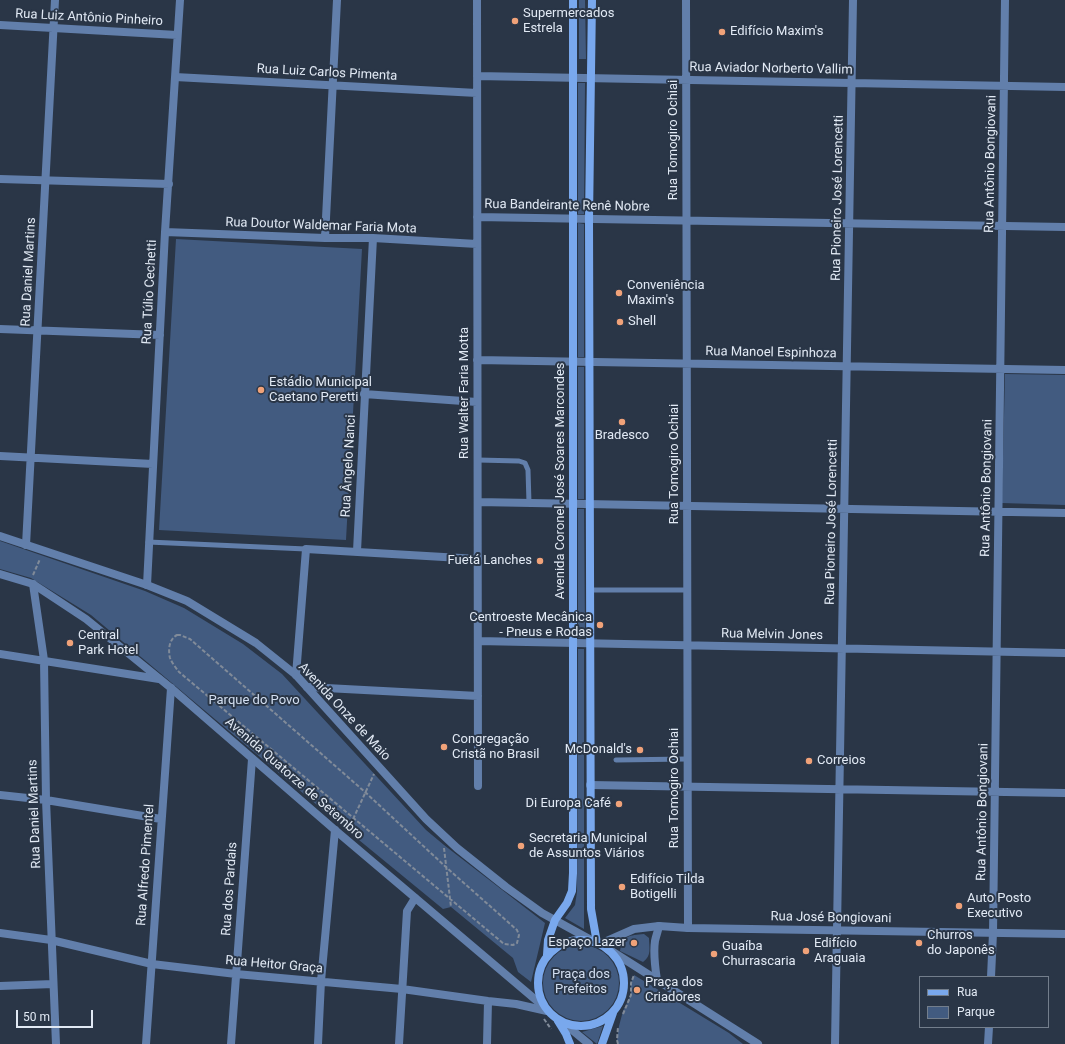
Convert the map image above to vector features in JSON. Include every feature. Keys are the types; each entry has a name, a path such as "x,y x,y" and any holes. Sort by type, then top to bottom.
{"main road":[{"name":"Avenida Coronel José Soares Marcondes","path":"548,955 548,940 555,920 567,903 572,891 573,0"},
{"path":"592,0 589,219 590,785 591,909 599,944"},
{"path":"602,1044 613,1013 622,1000 625,985 623,970 616,957 599,944 578,940 563,944 548,955 542,962 537,983 540,998 545,1008 557,1020 566,1025 586,1027 601,1022 613,1013"},
{"path":"557,1020 566,1034 570,1044"}],"street":[{"name":"Rua Daniel Martins","path":"26,545 55,0"},
{"name":"Rua Túlio Cechetti","path":"146,586 165,232 180,0"},
{"path":"325,238 332,85 338,0"},
{"name":"Rua Walter Faria Motta","path":"477,0 478,786"},
{"name":"Rua Tomogiro Ochiai","path":"686,0 688,928"},
{"name":"Rua Pioneiro José Lorencetti","path":"835,1044 854,0"},
{"name":"Rua Antônio Bongiovani","path":"991,976 993,933 1005,0"},
{"name":"Rua Luiz Antônio Pinheiro","path":"0,25 177,35"},
{"name":"Rua Aviador Norberto Vallim","path":"477,76 1065,86"},
{"name":"Rua Luiz Carlos Pimenta","path":"175,77 477,94"},
{"path":"0,179 169,184"},
{"name":"Rua Bandeirante Renê Nobre","path":"477,217 1065,227"},
{"name":"Rua Doutor Waldemar Faria Mota","path":"165,232 325,238 373,238 477,244"},
{"name":"Rua Ângelo Nanci","path":"357,552 373,238"},
{"path":"0,329 160,336"},
{"name":"Rua Manoel Espinhoza","path":"477,360 1065,370"},
{"path":"364,394 477,402"},
{"path":"0,456 153,464"},
{"path":"478,502 1065,512"},
{"name":"Avenida Onze de Maio","path":"0,536 146,586 187,602 256,643 296,676 426,819 480,867 506,887 555,920 599,944 758,1044"},
{"path":"296,676 306,549 478,559"},
{"name":"Avenida Quatorze de Setembro","path":"0,574 32,581 86,619 171,688 252,759 545,1008"},
{"name":"Rua Daniel Martins","path":"32,581 44,660 46,800 56,1044"},
{"name":"Rua Melvin Jones","path":"478,641 1065,653"},
{"path":"0,654 159,678"},
{"path":"307,687 478,696"},
{"name":"Rua Alfredo Pimentel","path":"146,1044 171,688"},
{"name":"Rua dos Pardais","path":"231,1044 252,759"},
{"path":"590,785 1065,793"},
{"path":"0,795 46,800 161,818"},
{"path":"318,1044 321,981 335,830"},
{"path":"399,1044 407,911 415,898"},
{"path":"657,980 654,964 658,926"},
{"name":"Rua José Bongiovani","path":"599,944 634,929 658,926 688,928 837,929 1065,934"},
{"name":"Rua Heitor Graça","path":"0,933 51,940 152,964 236,974 402,989 488,1002 545,1008"},
{"path":"0,986 53,984"},
{"path":"487,1044 488,1002"},
{"path":"566,1025 589,1044"},
{"path":"988,1044 989,1028"}],"lane":[{"path":"478,460 519,461 525,463 528,470 529,503"},
{"path":"148,542 306,549"},
{"path":"590,590 687,590"},
{"path":"616,760 687,759"}],"path":[{"path":"32,581 43,551"},
{"path":"180,634 190,639 365,792 517,930 519,935 517,943 513,945 504,944 179,672 170,659 169,648 174,636 180,634"},
{"path":"348,831 374,774"},
{"path":"444,845 451,907"},
{"path":"621,1018 631,995 631,983 634,974"},
{"path":"618,1044 617,1040 619,1026"}],"green space":[{"path":"579,0 585,0 586,59 579,59"},
{"path":"578,83 585,83 584,214 578,214"},
{"path":"578,223 584,224 584,357 578,357"},
{"name":"Estádio Municipal Caetano Peretti","path":"176,239 362,249 346,540 159,530"},
{"path":"578,367 584,367 584,499 578,499"},
{"path":"1005,374 1065,375 1065,505 1002,503"},
{"path":"578,509 584,509 585,638 578,638"},
{"name":"Parque do Povo","path":"0,541 145,591 184,608 243,644 282,674 426,830 545,923 531,982 518,972 513,958 451,907 443,909 91,615 31,578 0,569"},
{"path":"578,649 584,649 584,929 565,918 575,905 577,892"},
{"path":"644,934 649,938 649,954 646,960 643,962 620,951 625,939 634,935"},
{"name":"Praça dos Prefeitos","path":"581,945 595,948 608,956 616,969 619,983 616,997 608,1010 595,1018 581,1021 567,1018 554,1010 546,997 543,983 546,969 554,956 567,948"},
{"path":"634,975 729,1033 743,1044 618,1044 617,1040 619,1026 623,1011 631,995 631,983"},
{"path":"603,1026 597,1044 582,1032"}],"place":[{"name":"Supermercados Estrela","path":"515,21"},
{"name":"Edifício Maxim's","path":"722,32"},
{"name":"Conveniência Maxim's","path":"619,293"},
{"name":"Shell","path":"620,322"},
{"name":"Estádio Municipal Caetano Peretti","path":"261,390"},
{"name":"Bradesco","path":"622,422"},
{"name":"Fuetá Lanches","path":"540,561"},
{"name":"Centroeste Mecânica - Pneus e Rodas","path":"600,625"},
{"name":"Central Park Hotel","path":"70,643"},
{"name":"Congregação Cristã no Brasil","path":"444,747"},
{"name":"McDonald's","path":"640,750"},
{"name":"Correios","path":"809,761"},
{"name":"Di Europa Café","path":"619,804"},
{"name":"Secretaria Municipal de Assuntos Viários","path":"521,846"},
{"name":"Edifício Tilda Botigelli","path":"622,887"},
{"name":"Auto Posto Executivo","path":"959,906"},
{"name":"Espaço Lazer","path":"634,943"},
{"name":"Churros do Japonês","path":"919,943"},
{"name":"Edifício Araguaia","path":"806,951"},
{"name":"Guaíba Churrascaria","path":"714,954"},
{"name":"Praça dos Criadores","path":"637,990"}]}
